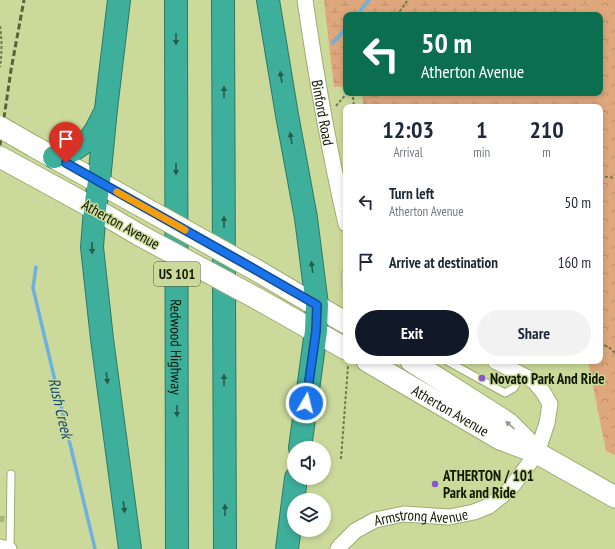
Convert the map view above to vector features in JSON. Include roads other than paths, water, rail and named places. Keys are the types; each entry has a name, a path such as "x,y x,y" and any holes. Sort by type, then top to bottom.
{"highway":[{"path":"119,0 99,181 94,209 92,247 106,370 130,549"},
{"name":"Redwood Highway","path":"176,0 177,549"},
{"path":"223,0 225,549"},
{"path":"268,0 306,218 317,305 316,331 301,441"},
{"path":"54,157 70,152 90,139 106,109"},
{"path":"287,549 295,485"}],"main road":[{"name":"Atherton Avenue","path":"0,127 99,181 343,321"},
{"name":"Atherton Avenue","path":"0,158 316,331 343,351"},
{"name":"Atherton Avenue","path":"363,364 500,439 537,453 615,497"},
{"name":"Atherton Avenue","path":"416,364 508,422 537,453"}],"street":[{"name":"Binford Road","path":"305,0 328,142 343,210"},
{"path":"501,364 534,381 550,404 547,423 537,453"},
{"name":"Armstrong Avenue","path":"338,549 355,531 374,520 404,514 449,517 474,512 490,506 510,489 537,453"},
{"path":"0,547 9,549"}],"lane":[{"path":"452,364 505,393 514,388 521,374"},
{"path":"9,549 10,474"}],"waterway":[{"name":"Rush Creek","path":"359,12 369,0"},
{"name":"Rush Creek","path":"333,43 343,31"},
{"name":"Rush Creek","path":"36,267 33,288 95,549"}],"railway":[{"path":"0,145 11,70 24,0"}],"place":[{"name":"Novato Park And Ride","path":"482,378"},
{"name":"ATHERTON / 101 Park and Ride","path":"435,484"}]}
